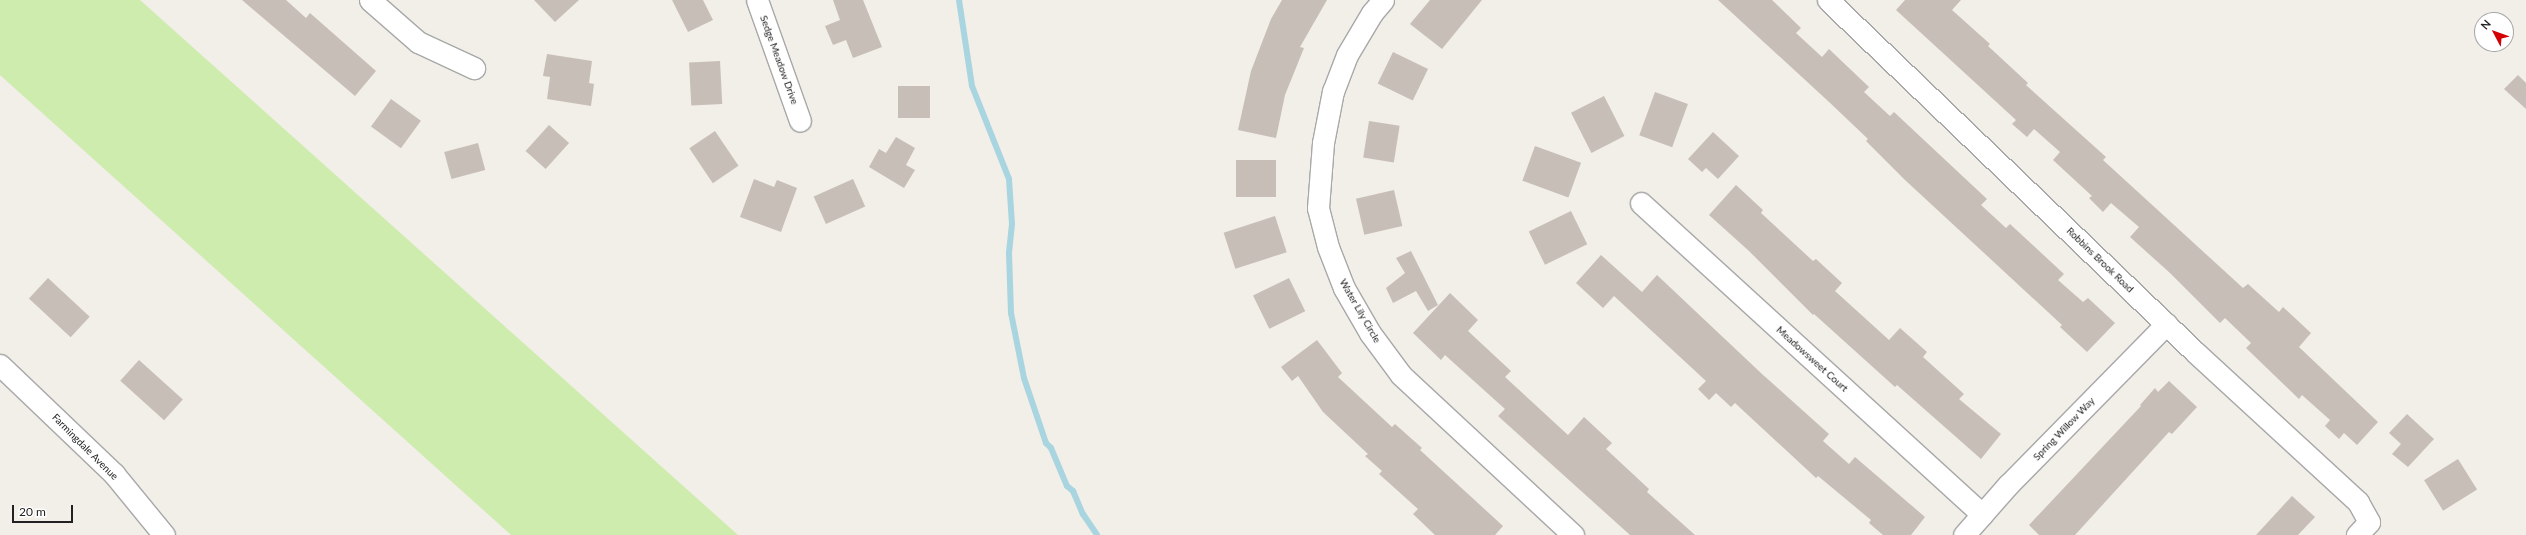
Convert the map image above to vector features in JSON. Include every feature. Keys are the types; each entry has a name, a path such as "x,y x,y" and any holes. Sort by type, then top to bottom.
{"street":[{"path":"370,0 418,42 474,68"},
{"name":"Sedge Meadow Drive","path":"757,0 800,121"},
{"name":"Water Lily Circle","path":"1383,0 1372,13 1348,55 1333,91 1323,143 1318,208 1328,247 1344,288 1370,333 1400,375 1572,535"},
{"name":"Robbins Brook Road","path":"1828,0 2166,324 2358,502 2363,528"},
{"name":"Meadowsweet Court","path":"1641,203 1982,514"},
{"name":"Spring Willow Way","path":"1964,535 1982,514 2166,324"},
{"name":"Farmingdale Avenue","path":"0,365 114,474 164,535"}],"green space":[{"path":"0,0 140,0 738,535 511,535 0,75"}],"building":[{"path":"242,0 286,0 306,18 310,13 376,71 355,96"},
{"path":"534,0 579,0 555,22"},
{"path":"672,0 703,0 713,20 688,32"},
{"path":"833,0 863,0 882,47 853,58 846,40 833,45 825,26 840,20"},
{"path":"1282,0 1327,0 1300,47 1304,48 1285,95 1276,138 1238,130 1251,71 1271,19"},
{"path":"1430,0 1482,0 1442,49 1410,24"},
{"path":"1718,0 1772,0 1801,28 1796,33 1822,57 1829,49 1869,87 1864,92 1890,116 1894,112 1987,199 1981,205 2006,228 2010,224 2064,274 2058,280 2083,302 2088,298 2115,323 2087,352 2060,327 2062,325 1905,180 1866,141 1868,139"},
{"path":"1905,0 1961,0 1952,10 1990,44 1988,46 2028,83 2026,85 2106,157 2103,160 2243,288 2248,284 2279,312 2283,307 2311,333 2299,347 2378,422 2357,445 2344,433 2339,439 2325,426 2330,420 2302,395 2299,399 2246,348 2251,343 2225,318 2220,323 2170,273 2130,237 2139,227 2111,203 2103,212 2089,198 2092,196 2053,160 2060,152 2034,129 2027,137 2012,124 2016,120 1896,10"},
{"path":"1393,52 1428,69 1413,101 1378,83"},
{"path":"547,54 592,61 589,83 594,84 591,106 547,99 550,77 543,76"},
{"path":"720,61 722,104 691,106 689,63"},
{"path":"2518,75 2526,83 2526,109 2504,89"},
{"path":"898,86 930,86 930,118 898,118"},
{"path":"1655,92 1688,104 1672,147 1639,135"},
{"path":"1604,96 1624,136 1591,153 1571,113"},
{"path":"391,99 421,121 401,148 371,127"},
{"path":"1369,121 1400,126 1394,162 1363,158"},
{"path":"549,125 569,143 546,169 526,151"},
{"path":"715,131 738,166 713,183 689,148"},
{"path":"1713,132 1739,156 1718,179 1706,168 1702,172 1688,159"},
{"path":"896,137 915,148 906,165 915,170 904,188 869,167 879,149 886,153"},
{"path":"478,143 485,170 451,179 444,152"},
{"path":"1535,146 1581,163 1568,198 1522,181"},
{"path":"1236,160 1276,160 1276,197 1236,197"},
{"path":"754,179 774,187 777,180 797,188 781,232 740,217"},
{"path":"853,179 865,206 826,224 814,196"},
{"path":"1736,185 1763,210 1761,213 1813,261 1816,259 1842,283 1835,291 1889,340 1900,328 1927,352 1923,357 1964,394 1959,399 2001,434 1981,459 1897,385 1895,387 1814,314 1813,315 1749,251 1709,215"},
{"path":"1394,190 1402,226 1364,235 1356,199"},
{"path":"1571,211 1587,244 1545,265 1529,232"},
{"path":"1275,216 1287,252 1235,269 1224,233"},
{"path":"1411,251 1438,305 1428,311 1416,291 1393,303 1386,288 1405,273 1396,258"},
{"path":"1601,255 1642,292 1657,275 1762,374 1829,434 1823,441 1849,464 1855,457 1925,517 1911,535 1883,535 1869,523 1871,520 1818,476 1816,478 1735,403 1731,407 1716,393 1709,400 1698,389 1706,381 1614,296 1603,308 1576,283"},
{"path":"48,278 90,317 71,337 29,298"},
{"path":"1289,278 1305,311 1269,329 1253,296"},
{"path":"1450,293 1478,320 1468,331 1511,371 1505,377 1568,435 1584,417 1612,443 1606,449 1649,489 1647,492 1695,535 1630,535 1498,416 1505,409 1445,355 1441,360 1413,333"},
{"path":"1317,340 1342,373 1338,377 1392,427 1395,424 1422,448 1420,450 1503,526 1495,535 1435,535 1413,514 1418,509 1379,474 1382,471 1365,456 1368,454 1323,412 1298,376 1292,381 1281,367"},
{"path":"139,360 183,399 164,420 120,381"},
{"path":"2169,381 2197,407 2172,434 2169,432 2075,535 2039,535 2029,525 2141,406 2140,405 2155,388 2158,392"},
{"path":"2407,414 2434,439 2408,467 2392,454 2401,444 2389,433"},
{"path":"2458,459 2477,490 2443,511 2424,480"},
{"path":"2292,496 2315,517 2298,535 2256,535"}],"waterway":[{"path":"959,0 972,86 1009,179 1012,224 1009,253 1011,313 1024,378 1046,443 1051,448 1067,486 1073,491 1083,514 1097,535"}]}
